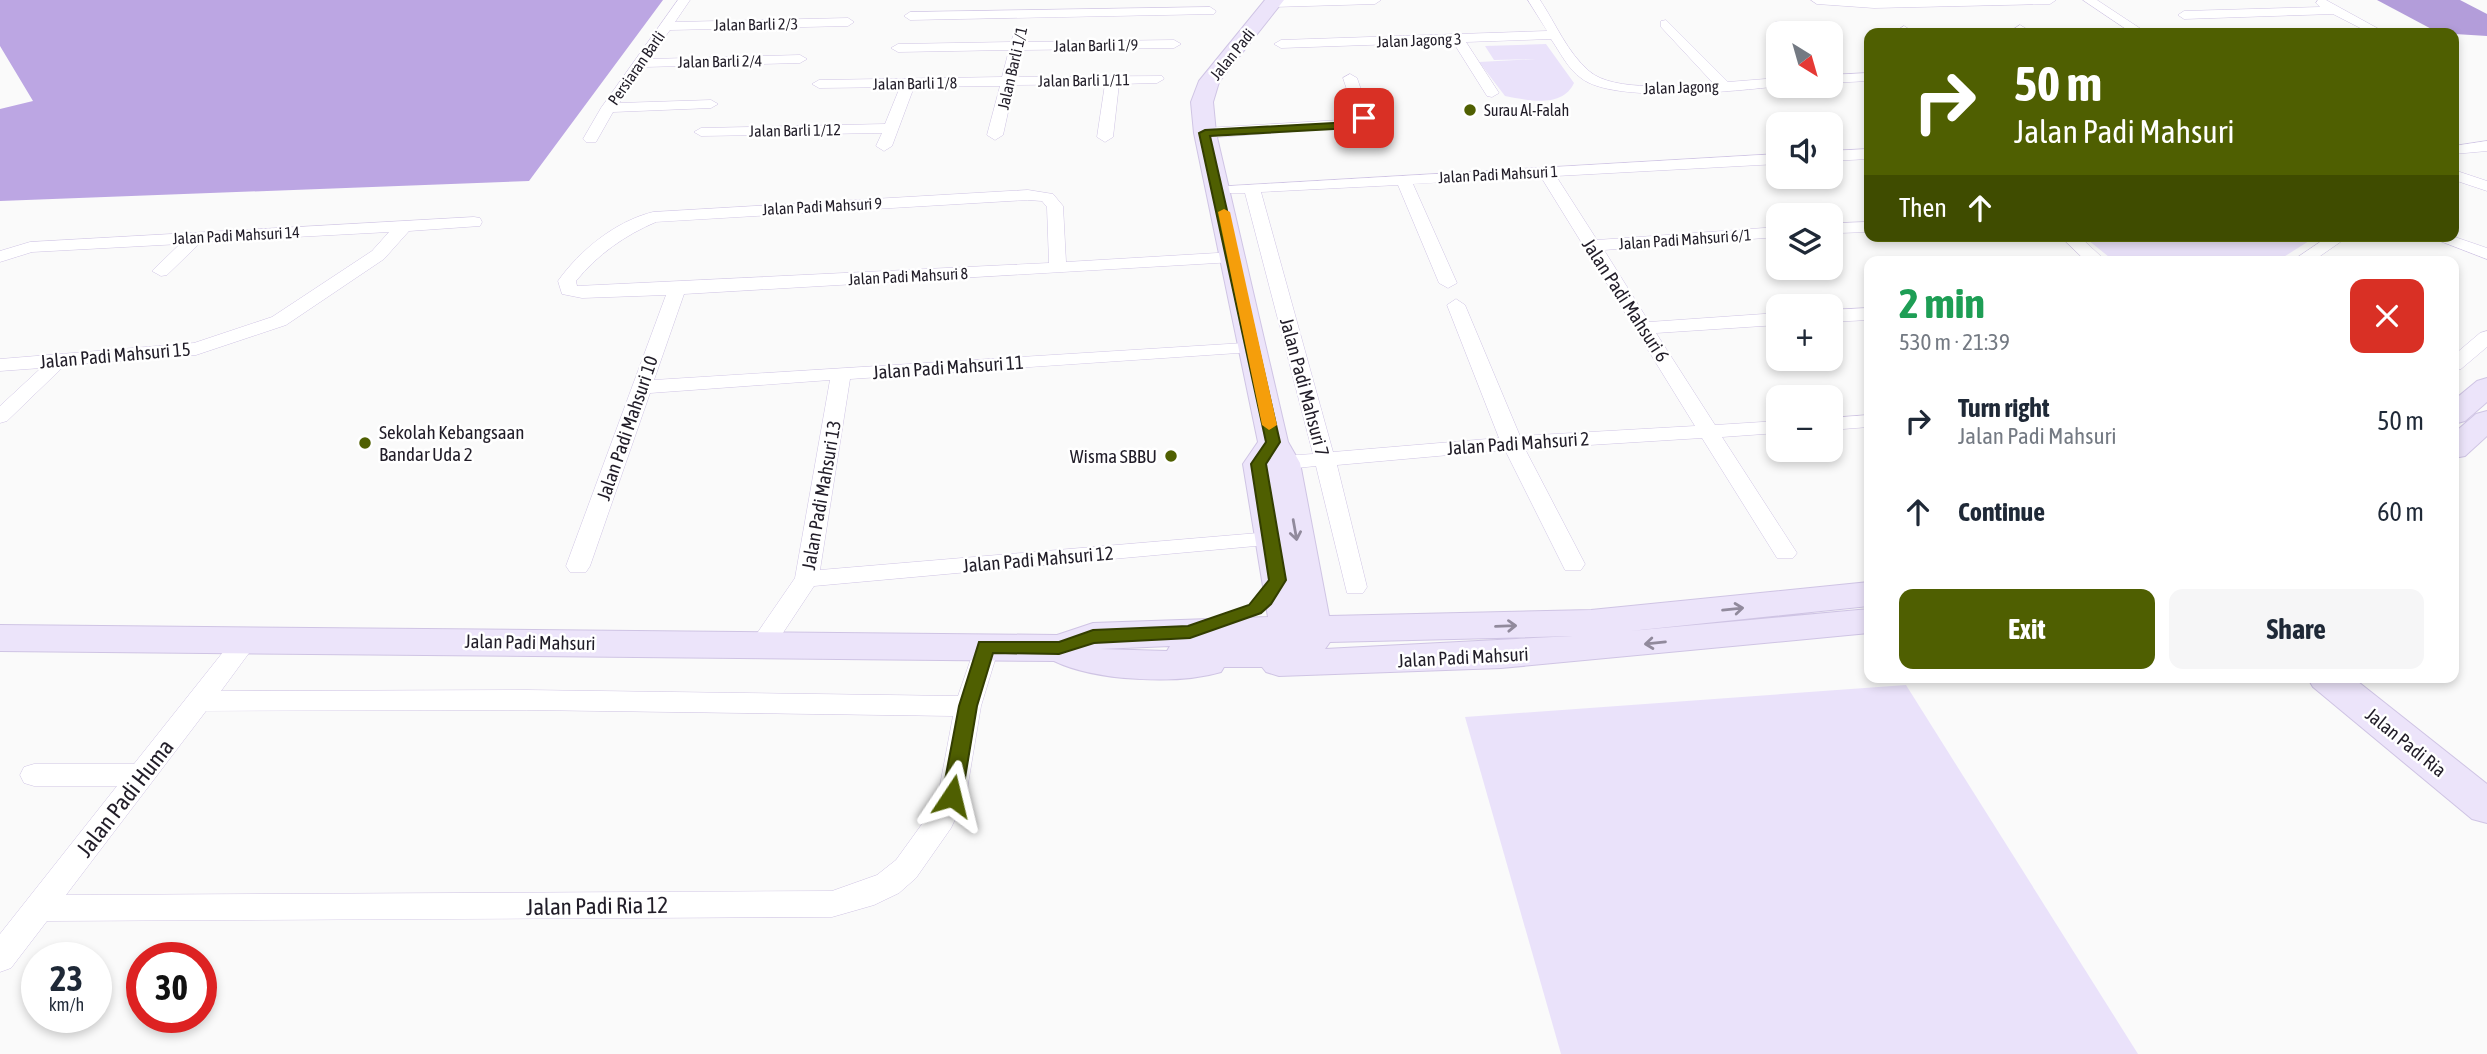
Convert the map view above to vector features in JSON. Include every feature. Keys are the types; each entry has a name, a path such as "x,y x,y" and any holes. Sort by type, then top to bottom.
{"main road":[{"name":"Jalan Padi","path":"1274,2 1209,81 1202,102 1205,133 1253,346 1304,634"},
{"path":"2459,411 2487,387"},
{"path":"2459,445 2487,420"},
{"name":"Jalan Padi","path":"1272,456 1254,541 1278,580 1304,634"},
{"path":"1190,632 1255,609 1265,600 1278,580"},
{"name":"Jalan Padi Mahsuri","path":"1076,654 1093,636 1190,632 1304,634 1591,623 1864,595"},
{"name":"Jalan Padi Mahsuri","path":"0,639 248,638 986,647 1076,654 1114,664 1285,663 1494,656 1601,649 1864,622"},
{"path":"1076,654 1284,653 1304,634 1330,650 1475,648 1494,656"},
{"name":"Jalan Padi Ria","path":"2333,683 2487,807"},
{"name":"Jalan Padi Ria","path":"2362,683 2487,783"}],"street":[{"name":"Persiaran Barli","path":"591,139 608,108 684,0"},
{"path":"1274,2 1376,0"},
{"path":"1534,0 1586,76"},
{"path":"1817,0 2050,0"},
{"path":"2089,0 2132,28"},
{"path":"2316,0 2369,28"},
{"path":"910,16 1027,7 1210,11"},
{"name":"Jalan Barli 1/1","path":"995,135 1011,82 1027,7"},
{"path":"2184,15 2333,10"},
{"name":"Jalan Barli 2/3","path":"665,26 848,22"},
{"path":"1666,24 1723,85"},
{"name":"Jalan Jagong 3","path":"1281,44 1557,35"},
{"path":"1458,39 1492,93"},
{"name":"Jalan Barli 1/9","path":"898,48 1174,44"},
{"name":"Jalan Barli 2/4","path":"641,63 800,59"},
{"name":"Jalan Jagong","path":"1586,76 1604,85 1631,89 1766,83"},
{"path":"1843,77 1864,78"},
{"path":"1205,133 1362,123 1364,118 1350,78"},
{"path":"1105,137 1113,79"},
{"name":"Jalan Barli 1/11","path":"1011,82 1157,79"},
{"path":"884,146 909,82"},
{"name":"Jalan Barli 1/8","path":"819,84 1011,82"},
{"path":"608,108 711,104"},
{"name":"Jalan Barli 1/12","path":"701,132 889,128"},
{"path":"2459,135 2487,133"},
{"path":"2459,137 2480,146"},
{"path":"2459,149 2480,146"},
{"path":"1843,155 1864,154"},
{"name":"Jalan Padi Mahsuri 1","path":"1219,190 1766,160"},
{"name":"Jalan Padi Mahsuri 6","path":"1546,172 1785,553"},
{"path":"2459,177 2487,186"},
{"path":"1403,179 1448,283"},
{"name":"Jalan Padi Mahsuri 7","path":"1252,188 1325,460 1355,587"},
{"name":"Jalan Padi Mahsuri 9","path":"582,293 568,290 567,281 579,264 640,221 653,216 1028,195 1048,197 1055,206 1058,268"},
{"name":"Jalan Padi Mahsuri 14","path":"0,257 30,247 474,222"},
{"name":"Jalan Padi Mahsuri 15","path":"0,365 196,349 279,321 378,255 403,227"},
{"path":"1843,229 1864,227"},
{"name":"Jalan Padi Mahsuri 6/1","path":"1591,246 1766,233"},
{"path":"161,271 198,236"},
{"path":"2075,242 2091,256"},
{"path":"2309,256 2331,242"},
{"path":"2452,242 2487,254"},
{"name":"Jalan Padi Mahsuri 8","path":"582,293 1234,257"},
{"name":"Jalan Padi Mahsuri 10","path":"578,566 677,289"},
{"path":"1456,305 1512,443 1573,564"},
{"path":"1843,315 1864,314"},
{"path":"1644,328 1766,321"},
{"path":"2459,361 2487,337"},
{"name":"Jalan Padi Mahsuri 11","path":"643,387 1253,346"},
{"path":"0,417 60,360"},
{"name":"Jalan Padi Mahsuri 13","path":"762,645 807,579 841,374"},
{"path":"1843,423 1864,421"},
{"name":"Jalan Padi Mahsuri 2","path":"1272,456 1325,460 1512,443 1766,427"},
{"name":"Jalan Padi Mahsuri 12","path":"807,579 1254,541"},
{"name":"Jalan Padi Huma","path":"0,958 248,638"},
{"name":"Jalan Padi Ria 12","path":"38,908 832,904 863,896 888,884 906,869 942,820 952,796 968,706 986,647"},
{"path":"201,701 527,700 968,706"},
{"path":"34,775 142,775"}],"shaded area":[{"path":"0,0 663,0 529,181 0,201 0,109 33,101 0,46"},
{"path":"2377,0 2460,0 2487,14 2487,36 2459,34 2459,28 2430,28"},
{"path":"1546,44 1574,83 1561,97 1553,100 1505,96 1479,62 1536,59 1494,60 1485,46"},
{"path":"2090,242 2307,242 2285,256 2108,256"},
{"path":"1906,685 2138,1054 1561,1054 1465,717"}],"slow traffic":[{"path":"1224,212 1269,425"}],"place":[{"name":"Surau Al-Falah","path":"1470,110"},
{"name":"Sekolah Kebangsaan Bandar Uda 2","path":"365,443"},
{"name":"Wisma SBBU","path":"1171,456"}],"route":[{"path":"952,796 968,706 986,647 1059,648 1093,636 1190,632 1255,609 1265,600 1278,580 1259,464 1273,442 1205,133 1352,125 1362,123 1364,118"}]}
